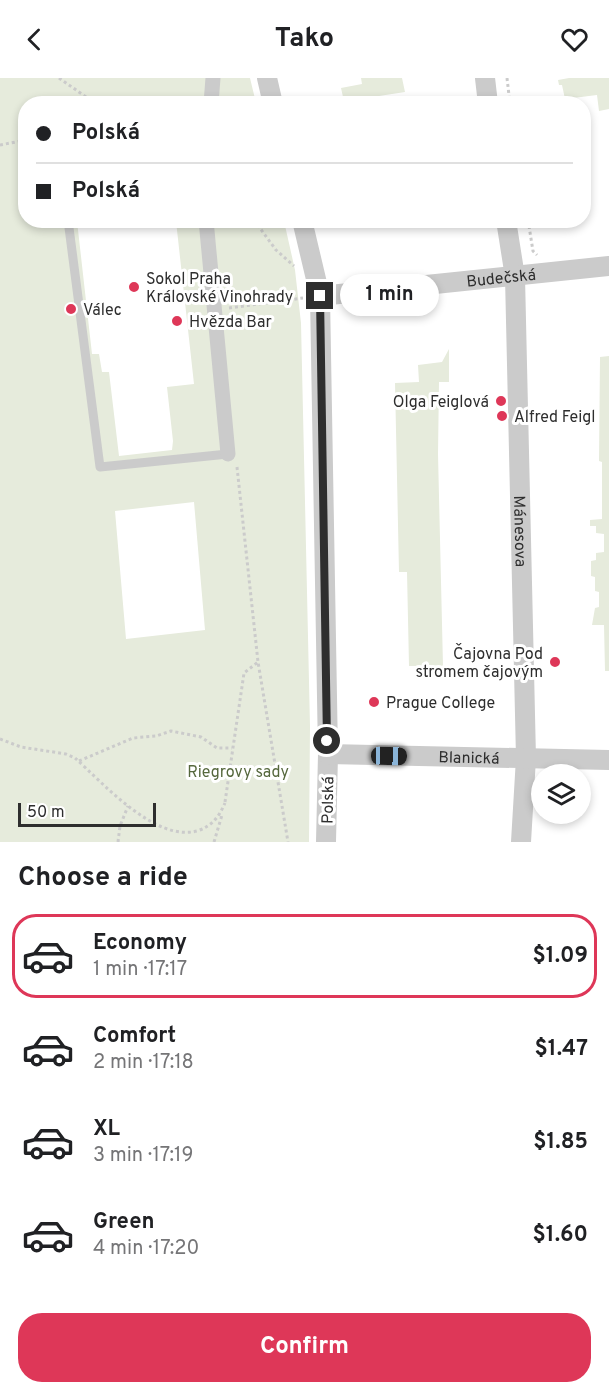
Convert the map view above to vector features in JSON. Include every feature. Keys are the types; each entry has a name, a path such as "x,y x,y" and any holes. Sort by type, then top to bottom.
{"street":[{"path":"212,96 213,78"},
{"path":"267,78 271,96"},
{"path":"484,78 487,96"},
{"path":"207,228 228,454"},
{"name":"Polská","path":"304,228 320,296 328,754 326,842"},
{"name":"Mánesova","path":"507,228 515,277 526,758 520,842"},
{"name":"Budečská","path":"320,296 609,266"},
{"name":"Blanická","path":"328,754 609,760"}],"lane":[{"path":"69,228 100,467 228,454"}],"path":[{"path":"59,78 85,96"},
{"path":"507,78 509,96"},
{"path":"0,145 18,142"},
{"path":"260,228 276,250 298,270"},
{"path":"529,228 532,251 537,254"},
{"path":"301,289 303,309"},
{"path":"215,310 298,298"},
{"path":"228,454 238,469 258,662 288,842"},
{"path":"214,842 225,803 244,674 258,662"},
{"path":"79,762 133,738 156,736 171,731 201,737 217,748 232,748"},
{"path":"0,739 21,747 66,754 79,762 128,806 156,827 174,833 194,832 213,824 220,816 225,803"},
{"path":"118,842 120,826 128,806"}],"green space":[{"name":"Riegrovy sady","path":"0,78 250,78 254,96 18,96 18,228 78,228 92,354 99,354 102,372 109,372 119,456 172,450 167,387 194,384 177,228 286,228 295,270 301,323 310,726 309,842 0,842","holes":["194,502 205,630 126,639 115,511"]},
{"path":"361,78 402,78 405,92 379,96 343,96 341,88 362,84"},
{"path":"609,78 609,109 599,111 597,95 564,96 562,85 559,85 558,80"},
{"path":"449,349 449,382 439,382 438,454 443,666 409,666 407,572 399,572 395,383 419,382 418,365 442,362"},
{"path":"609,356 609,671 605,671 604,625 592,625 595,608 599,607 599,592 595,591 595,577 591,576 591,561 596,560 596,553 604,552 604,534 596,533 596,526 590,526 590,520 602,519 602,462 599,461 600,357"}],"place":[{"name":"Sokol Praha Královské Vinohrady","path":"134,287"},
{"name":"Válec","path":"71,309"},
{"name":"Hvězda Bar","path":"177,321"},
{"name":"Olga Feiglová","path":"501,401"},
{"name":"Alfred Feigl","path":"502,416"},
{"name":"Čajovna Pod stromem čajovým","path":"555,662"},
{"name":"Prague College","path":"374,702"}],"route":[{"path":"320,296 327,741"}]}
